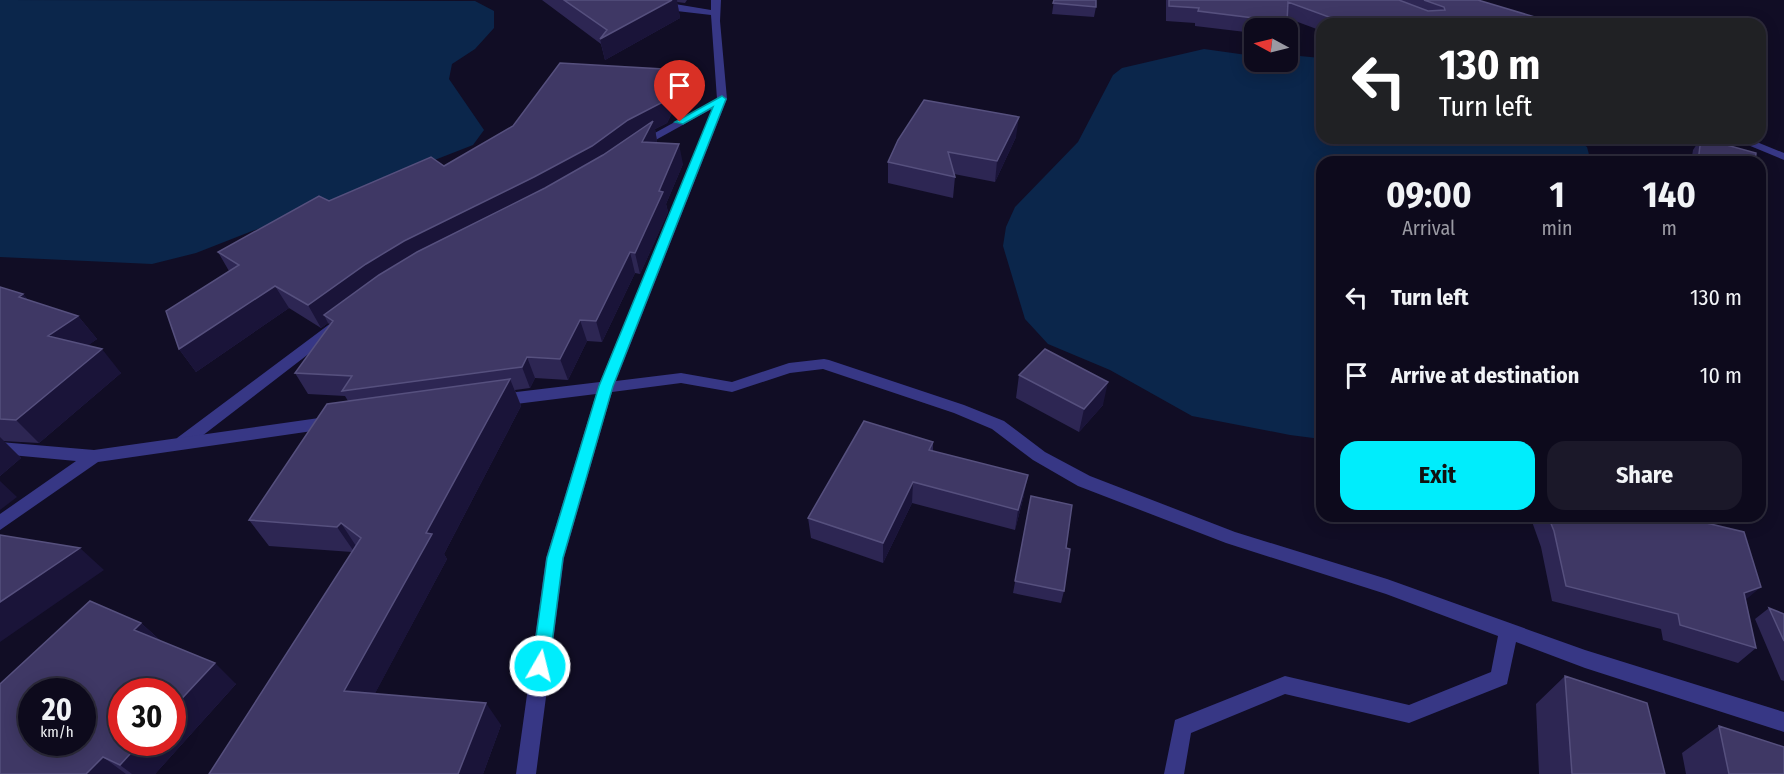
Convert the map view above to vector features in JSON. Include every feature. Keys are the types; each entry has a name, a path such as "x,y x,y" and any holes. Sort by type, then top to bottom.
{"street":[{"path":"526,774 555,558 606,386 722,99 716,6 668,7 640,0"},
{"path":"629,152 722,99"},
{"path":"1751,144 1784,158"},
{"path":"183,442 351,315"},
{"path":"489,402 681,378 732,387 789,368 824,364 959,409 998,425 1039,456 1084,481 1232,538 1387,587 1586,659 1658,681 1657,683 1784,722"},
{"path":"0,448 94,456 348,420"},
{"path":"0,523 94,456"},
{"path":"1174,774 1182,727 1285,685 1409,714 1500,678 1508,631"}],"water":[{"path":"0,0 475,1 494,11 494,28 475,49 452,64 449,79 484,130 473,145 196,253 152,264 0,257"},
{"path":"1204,49 1244,55 1244,72 1298,72 1298,56 1316,58 1316,144 1583,144 1587,147 1589,156 1316,156 1316,438 1290,435 1192,416 1110,370 1048,344 1025,319 1003,246 1006,227 1015,207 1078,142 1113,75 1122,68"}],"building":[{"path":"564,0 672,0 600,39 607,30"},
{"path":"1054,0 1096,0 1096,7 1053,3"},
{"path":"1169,0 1399,0 1428,11 1445,10 1444,7 1424,0 1478,0 1538,18 1332,18 1288,2 1287,18 1255,18 1198,11 1199,8 1169,6"},
{"path":"560,63 680,70 663,102 628,120 592,146 404,241 366,264 308,305 275,286 179,349 166,311 239,265 218,252 319,196 329,201 431,157 444,166 513,126"},
{"path":"924,100 1019,117 997,161 948,152 955,177 888,162 898,140"},
{"path":"653,121 642,142 679,144 659,191 663,192 635,253 630,252 596,321 580,320 560,359 527,357 522,367 342,391 352,376 295,373 333,321 324,315 379,275 417,252 545,188 603,155"},
{"path":"1700,144 1723,144 1756,153 1756,156 1699,156"},
{"path":"0,287 23,294 19,297 78,316 48,336 102,349 16,420 0,419"},
{"path":"1045,349 1108,382 1084,409 1019,375"},
{"path":"510,379 426,533 432,534 344,691 486,703 458,774 209,774 361,538 341,523 337,527 249,520 327,404"},
{"path":"864,421 933,442 929,450 1028,475 1018,510 913,482 883,543 808,518"},
{"path":"1031,496 1072,505 1066,548 1070,549 1064,591 1015,581"},
{"path":"1550,522 1702,522 1744,532 1761,587 1744,593 1756,648 1680,625 1678,614 1566,586"},
{"path":"0,535 80,548 0,602"},
{"path":"90,601 141,623 134,630 215,663 186,694 186,678 108,678 108,756 128,756 120,765 103,757 86,774 0,774 0,684"},
{"path":"1769,608 1784,614 1784,641"},
{"path":"1565,676 1647,703 1665,774 1572,774"},
{"path":"1719,726 1784,747 1784,774 1729,774"}],"route":[{"path":"540,666 555,558 606,386 722,99 680,122"}]}
